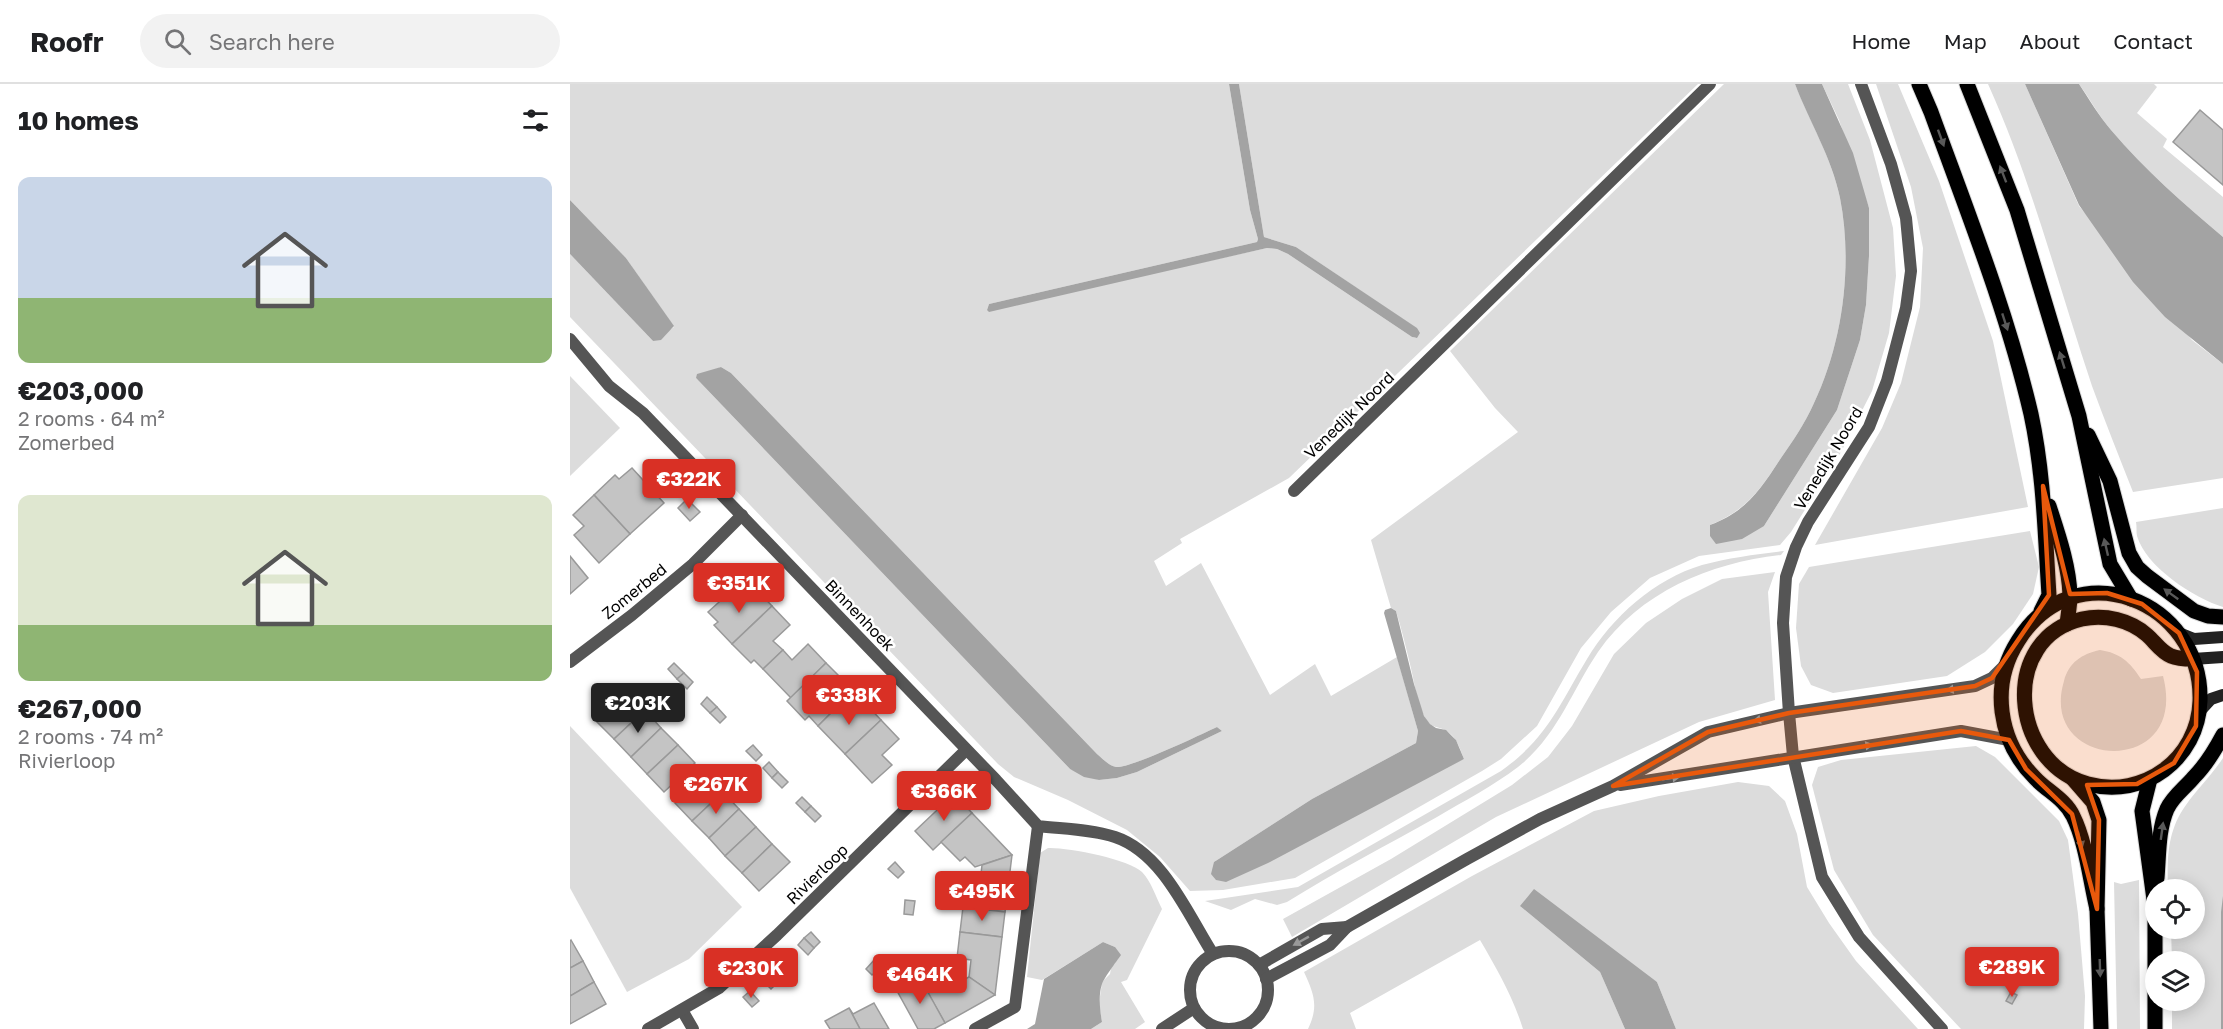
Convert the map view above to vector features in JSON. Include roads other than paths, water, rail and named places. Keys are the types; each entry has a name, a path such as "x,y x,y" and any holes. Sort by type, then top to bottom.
{"main road":[{"path":"1919,84 1931,112 2007,329 2031,415 2043,486 2049,595 2040,613 2020,637 2006,664 2001,703 2004,729 2016,756 2026,769 2072,814 2097,909"},
{"path":"1968,84 2017,210 2079,416 2110,564 2131,599"},
{"path":"2079,416 2110,481 2129,553 2137,567 2194,611 2208,616 2223,617"},
{"path":"2043,486 2062,548 2070,596 2067,624"},
{"path":"2040,613 2059,600 2070,596 2082,593 2107,593 2131,599 2154,612 2179,633 2194,639 2223,637"},
{"path":"2101,1029 2097,909 2098,820 2093,802 2084,790 2052,764 2036,744 2029,730 2025,713 2026,680 2039,649 2050,636 2067,624 2094,617 2123,621 2148,635 2169,655 2193,659 2223,657"},
{"path":"2071,778 2084,783 2110,787 2137,784 2150,779 2174,763 2183,752 2196,726 2199,712 2199,685 2193,659 2179,633"},
{"path":"2199,712 2211,699 2223,695"},
{"path":"2157,879 2162,829 2168,808 2211,756 2223,735"},
{"path":"2009,740 2036,744"},
{"path":"2150,779 2142,811 2152,879"},
{"path":"2155,939 2155,1029"}],"street":[{"name":"Venedijk Noord","path":"1294,492 1710,84"},
{"name":"Venedijk Noord","path":"1861,84 1891,164 1903,207 1911,271 1906,308 1887,381 1869,427 1808,522 1786,577 1783,623 1789,713 1793,756 1822,878 1859,937 1942,1029"},
{"name":"Binnenhoek","path":"570,339 609,386 643,413 1038,826"},
{"name":"Zomerbed","path":"570,662 632,615 693,564 742,516"},
{"path":"1266,979 1330,945 1347,927 1540,819 1613,786 1708,732 1789,713 1976,686 1992,678 2006,664"},
{"path":"1613,786 1961,731 2009,740"},
{"name":"Rivierloop","path":"648,1029 719,988 966,750"},
{"path":"975,1029 1015,1007 1038,826 1096,832 1118,838 1148,856 1185,903 1214,954"},
{"path":"1259,965 1322,929 1347,927"},
{"path":"1226,951 1238,952 1250,957 1259,965 1266,979 1268,991 1266,1003 1253,1025 1226,1029 1213,1026 1194,1008 1190,987 1192,976 1197,967 1214,954 1226,951"},
{"path":"1162,1029 1194,1008"},
{"path":"682,1010 693,1029"}]}
